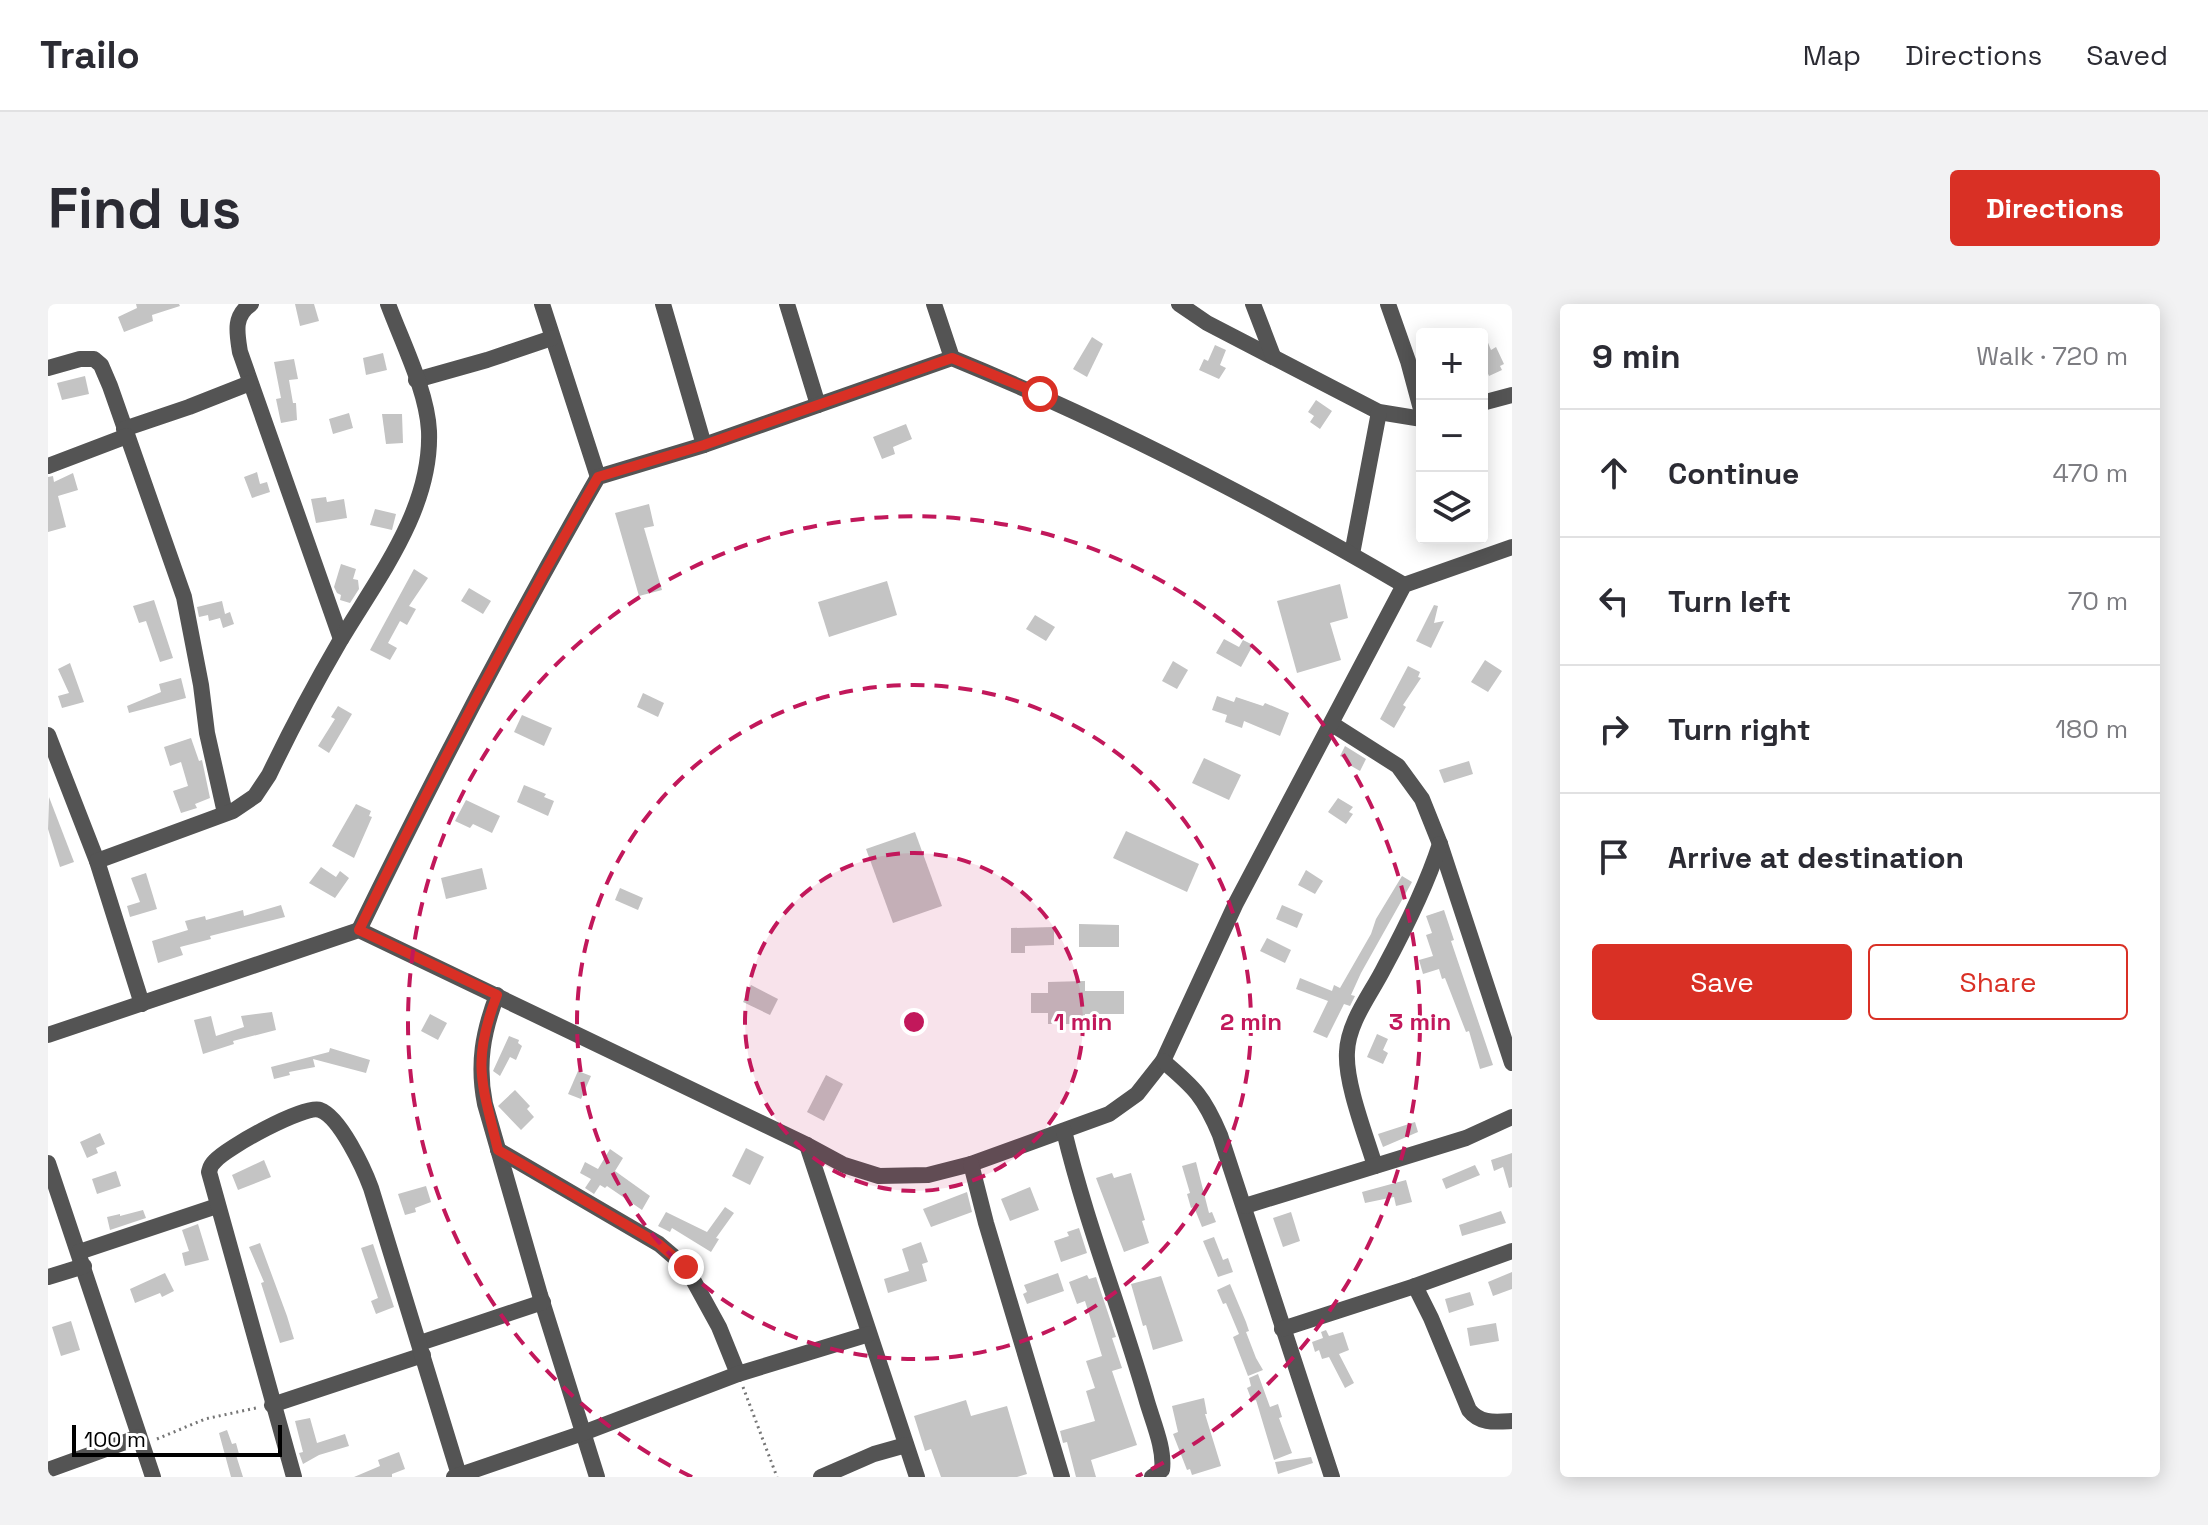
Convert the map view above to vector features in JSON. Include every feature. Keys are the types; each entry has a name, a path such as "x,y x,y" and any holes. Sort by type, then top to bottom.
{"street":[{"path":"251,304 242,310 237,332 240,352 341,639"},
{"path":"97,861 246,804 260,790 341,639 395,551 419,492 429,447 429,429 416,380 388,304"},
{"path":"542,304 598,477"},
{"path":"663,304 704,445"},
{"path":"787,304 818,405"},
{"path":"934,304 952,358"},
{"path":"1179,304 1207,323 1379,412 1416,418"},
{"path":"1253,304 1273,356"},
{"path":"1388,304 1418,400"},
{"path":"416,380 552,338"},
{"path":"359,930 430,784 598,477 704,445 952,358 1040,394 1183,465 1352,554 1404,585"},
{"path":"48,368 80,359 94,359 101,365 110,386 184,597 207,733 225,813"},
{"path":"48,466 250,383"},
{"path":"1488,401 1512,395"},
{"path":"1352,554 1379,412"},
{"path":"48,1035 359,930 844,1165 879,1176 928,1175 971,1164 1109,1114 1137,1094 1163,1061 1236,903 1404,585 1512,547"},
{"path":"1332,724 1398,766 1422,799 1440,844 1512,1063"},
{"path":"48,735 97,861 142,1004"},
{"path":"1375,1166 1357,1107 1346,1053 1360,1012 1399,938 1440,844"},
{"path":"497,995 486,1023 480,1055 480,1078 498,1150 597,1477"},
{"path":"1163,1061 1196,1089 1208,1106 1245,1206 1332,1477"},
{"path":"294,1477 209,1172 212,1164 240,1143 309,1109 319,1109 326,1114 356,1153 365,1172 463,1475 738,1374 869,1334"},
{"path":"1245,1206 1466,1138 1512,1117"},
{"path":"1064,1131 1081,1201 1128,1338 1161,1453 1162,1470 1152,1477"},
{"path":"807,1145 917,1477"},
{"path":"498,1150 659,1244 686,1267 719,1327 738,1374"},
{"path":"48,1163 153,1477"},
{"path":"971,1164 1062,1477"},
{"path":"48,1277 81,1259 217,1206"},
{"path":"1282,1329 1512,1251"},
{"path":"1415,1286 1475,1419 1512,1421"},
{"path":"272,1405 543,1302"},
{"path":"48,1470 141,1441"},
{"path":"821,1477 874,1454 906,1445"}],"path":[{"path":"738,1374 777,1477"},
{"path":"141,1441 205,1419 272,1405"}],"building":[{"path":"136,304 180,306 152,315 153,321 124,332 118,317 137,308"},
{"path":"295,304 314,304 319,321 300,326"},
{"path":"1092,337 1103,344 1087,377 1073,369"},
{"path":"1488,343 1491,350 1496,347 1504,364 1500,366 1502,370 1489,376"},
{"path":"1215,345 1226,350 1220,365 1226,368 1219,379 1199,370 1204,359 1208,361"},
{"path":"383,353 387,370 366,375 363,358"},
{"path":"294,359 298,379 289,380 297,420 281,423 276,399 281,398 274,362"},
{"path":"85,376 89,394 62,400 57,383"},
{"path":"1316,400 1332,411 1320,429 1310,422 1314,416 1308,412"},
{"path":"349,413 353,428 333,434 329,419"},
{"path":"382,414 402,414 403,443 386,444"},
{"path":"906,424 912,439 893,447 895,454 882,459 873,437"},
{"path":"257,472 260,484 267,482 270,492 252,498 244,477"},
{"path":"73,473 78,490 58,496 66,527 48,532 48,477 53,476 54,482"},
{"path":"326,497 327,502 344,499 347,518 316,523 311,499"},
{"path":"649,504 654,526 644,528 662,590 639,596 615,513"},
{"path":"375,509 396,514 392,530 370,525"},
{"path":"341,564 356,569 353,579 358,580 359,589 350,603 340,600 341,595 334,587"},
{"path":"414,569 428,578 409,606 416,609 407,625 400,621 388,643 397,648 390,660 370,650"},
{"path":"887,581 897,615 829,637 818,602"},
{"path":"1340,584 1348,618 1330,623 1341,660 1297,673 1277,601"},
{"path":"469,588 491,601 483,614 461,601"},
{"path":"154,600 173,658 160,662 146,621 139,623 133,606"},
{"path":"222,601 225,614 230,612 234,624 223,628 220,618 209,621 208,615 199,617 197,607"},
{"path":"1434,605 1438,606 1434,623 1444,621 1431,648 1416,641"},
{"path":"1035,615 1055,627 1046,641 1026,629"},
{"path":"1224,639 1239,647 1243,640 1253,645 1241,667 1216,653"},
{"path":"1485,660 1502,671 1488,692 1471,682"},
{"path":"1173,661 1188,670 1177,689 1162,681"},
{"path":"70,663 84,702 62,708 58,696 69,693 58,669"},
{"path":"1408,666 1420,672 1418,677 1421,678 1403,705 1406,707 1394,728 1380,719"},
{"path":"181,678 186,698 129,713 127,706 161,692 159,684"},
{"path":"643,693 664,703 658,717 637,707"},
{"path":"1217,696 1234,702 1236,697 1263,706 1265,703 1289,713 1280,736 1244,721 1242,728 1225,722 1227,715 1212,710"},
{"path":"338,706 352,714 329,753 318,746 335,719 331,717"},
{"path":"522,715 552,728 544,746 514,732"},
{"path":"191,738 199,761 202,760 210,798 195,804 197,808 181,813 173,791 188,786 181,762 170,766 164,747"},
{"path":"1345,746 1366,759 1360,771 1340,756"},
{"path":"1204,758 1241,775 1229,800 1192,783"},
{"path":"1469,761 1473,774 1444,783 1439,770"},
{"path":"524,785 546,794 544,797 554,801 548,816 517,802"},
{"path":"49,797 74,862 60,867 48,829"},
{"path":"1338,798 1353,807 1349,812 1353,814 1346,824 1328,812"},
{"path":"466,800 500,816 492,833 473,824 470,828 455,821"},
{"path":"356,804 371,811 369,816 372,817 354,858 332,846"},
{"path":"1126,831 1199,864 1187,892 1113,858"},
{"path":"915,832 942,906 893,923 866,849"},
{"path":"321,867 336,877 340,871 349,878 335,898 309,883"},
{"path":"482,868 487,889 446,899 441,878"},
{"path":"1306,870 1323,881 1315,894 1298,885"},
{"path":"146,873 157,909 130,917 127,906 140,902 131,878"},
{"path":"1402,876 1412,882 1361,973 1351,995 1355,996 1350,1006 1344,1004 1327,1038 1313,1032 1328,1001 1296,989 1300,978 1332,991 1334,985 1340,988"},
{"path":"620,888 643,898 638,910 615,900"},
{"path":"281,905 285,917 210,936 211,939 180,947 183,955 158,963 152,941 188,930 185,921 205,916 206,920 243,910 244,916"},
{"path":"1282,905 1303,914 1297,928 1276,919"},
{"path":"1444,910 1454,940 1451,941 1493,1065 1480,1069 1469,1031 1466,1032 1445,978 1442,979 1439,969 1423,974 1419,960 1433,956 1426,935 1432,933 1426,916"},
{"path":"1079,924 1119,925 1119,947 1079,947"},
{"path":"1054,927 1054,945 1025,946 1025,953 1011,953 1011,928"},
{"path":"1267,938 1291,950 1285,963 1260,951"},
{"path":"1085,981 1085,991 1124,991 1124,1014 1085,1014 1085,1024 1048,1024 1048,1013 1031,1013 1031,993 1048,993 1048,982"},
{"path":"751,985 778,999 770,1015 743,1002"},
{"path":"272,1012 276,1030 233,1041 234,1044 203,1054 194,1020 211,1016 216,1036 244,1027 241,1016"},
{"path":"430,1014 447,1023 438,1040 421,1031"},
{"path":"1377,1034 1388,1039 1383,1050 1388,1053 1383,1064 1367,1057"},
{"path":"509,1036 519,1040 522,1046 516,1060 510,1057 500,1076 493,1071"},
{"path":"330,1048 370,1060 366,1073 313,1059 315,1067 289,1072 290,1075 274,1079 271,1067 329,1052"},
{"path":"578,1071 591,1076 581,1099 568,1094"},
{"path":"826,1075 843,1084 824,1121 807,1112"},
{"path":"515,1090 530,1106 527,1109 534,1117 521,1130 498,1106"},
{"path":"1415,1122 1418,1132 1383,1147 1378,1134"},
{"path":"100,1133 105,1144 96,1148 98,1153 87,1158 80,1142"},
{"path":"746,1148 764,1157 750,1185 732,1176"},
{"path":"610,1149 623,1158 615,1171 650,1196 642,1210 607,1186 600,1185 594,1194 585,1188 591,1179 580,1173 585,1162 598,1169"},
{"path":"1512,1153 1512,1187 1509,1188 1503,1167 1494,1171 1491,1160"},
{"path":"264,1160 271,1177 238,1190 232,1175"},
{"path":"1196,1162 1209,1213 1212,1212 1216,1222 1202,1227 1194,1207 1191,1208 1182,1166"},
{"path":"1475,1165 1480,1175 1446,1189 1442,1179"},
{"path":"116,1171 121,1186 97,1194 92,1179"},
{"path":"1112,1173 1114,1178 1131,1173 1149,1243 1124,1252 1096,1178"},
{"path":"1406,1180 1412,1202 1396,1206 1394,1197 1365,1203 1362,1192"},
{"path":"426,1186 431,1202 405,1215 398,1194"},
{"path":"1030,1187 1039,1210 1010,1221 1001,1199"},
{"path":"967,1192 972,1212 931,1227 923,1209"},
{"path":"725,1207 734,1213 716,1238 719,1239 711,1252 672,1228 670,1232 658,1226 666,1212 707,1232"},
{"path":"143,1210 146,1218 110,1230 107,1217"},
{"path":"1501,1211 1506,1223 1462,1236 1459,1225"},
{"path":"1291,1212 1300,1241 1283,1247 1273,1218"},
{"path":"198,1224 209,1260 185,1266 182,1253 189,1251 182,1230"},
{"path":"1079,1228 1087,1253 1061,1262 1054,1241 1069,1236 1067,1232"},
{"path":"1214,1237 1223,1260 1228,1258 1233,1272 1218,1277 1203,1241"},
{"path":"921,1242 928,1262 922,1264 927,1281 888,1293 884,1279 909,1271 902,1249"},
{"path":"260,1243 294,1339 280,1343 261,1283 264,1282 249,1247"},
{"path":"373,1244 394,1307 376,1314 371,1301 378,1298 361,1248"},
{"path":"1512,1272 1512,1289 1493,1296 1488,1282"},
{"path":"165,1273 174,1291 135,1303 130,1289"},
{"path":"1058,1273 1064,1291 1027,1304 1024,1285"},
{"path":"1087,1275 1089,1279 1096,1277 1116,1337 1112,1338 1122,1368 1112,1371 1137,1445 1091,1460 1096,1477 1076,1477 1067,1442 1063,1443 1060,1431 1095,1421 1086,1391 1095,1388 1086,1361 1102,1356 1085,1301 1077,1304 1069,1282"},
{"path":"1161,1276 1183,1341 1153,1350 1131,1284"},
{"path":"1230,1284 1263,1370 1248,1376 1233,1337 1239,1334 1217,1290"},
{"path":"1470,1292 1474,1305 1449,1313 1445,1299"},
{"path":"71,1321 80,1350 61,1356 52,1327"},
{"path":"1496,1323 1499,1341 1470,1346 1467,1328"},
{"path":"1326,1330 1329,1336 1343,1332 1349,1350 1339,1354 1354,1383 1345,1388 1329,1357 1322,1359 1319,1350 1315,1352 1312,1342 1323,1338 1321,1332"},
{"path":"1258,1374 1270,1407 1278,1404 1282,1417 1279,1418 1292,1453 1274,1460 1256,1400 1252,1401 1247,1388 1251,1386 1249,1378"},
{"path":"1204,1398 1205,1414 1221,1466 1192,1475 1190,1469 1187,1470 1173,1434 1178,1432 1172,1406"},
{"path":"966,1400 971,1416 1007,1406 1027,1474 1017,1477 941,1477 931,1449 925,1451 914,1416"},
{"path":"310,1418 317,1443 345,1434 349,1446 319,1455 303,1464 295,1421"},
{"path":"227,1430 232,1444 236,1443 239,1454 236,1455 243,1477 231,1477 219,1433"},
{"path":"399,1452 405,1469 392,1474 392,1477 354,1477 380,1466 378,1460"},
{"path":"1311,1457 1313,1463 1278,1474 1275,1462"}],"route":[{"path":"686,1267 659,1244 498,1150 480,1078 480,1055 486,1023 497,995 359,930 430,784 523,607 598,477 704,445 952,358 1040,394"}]}
